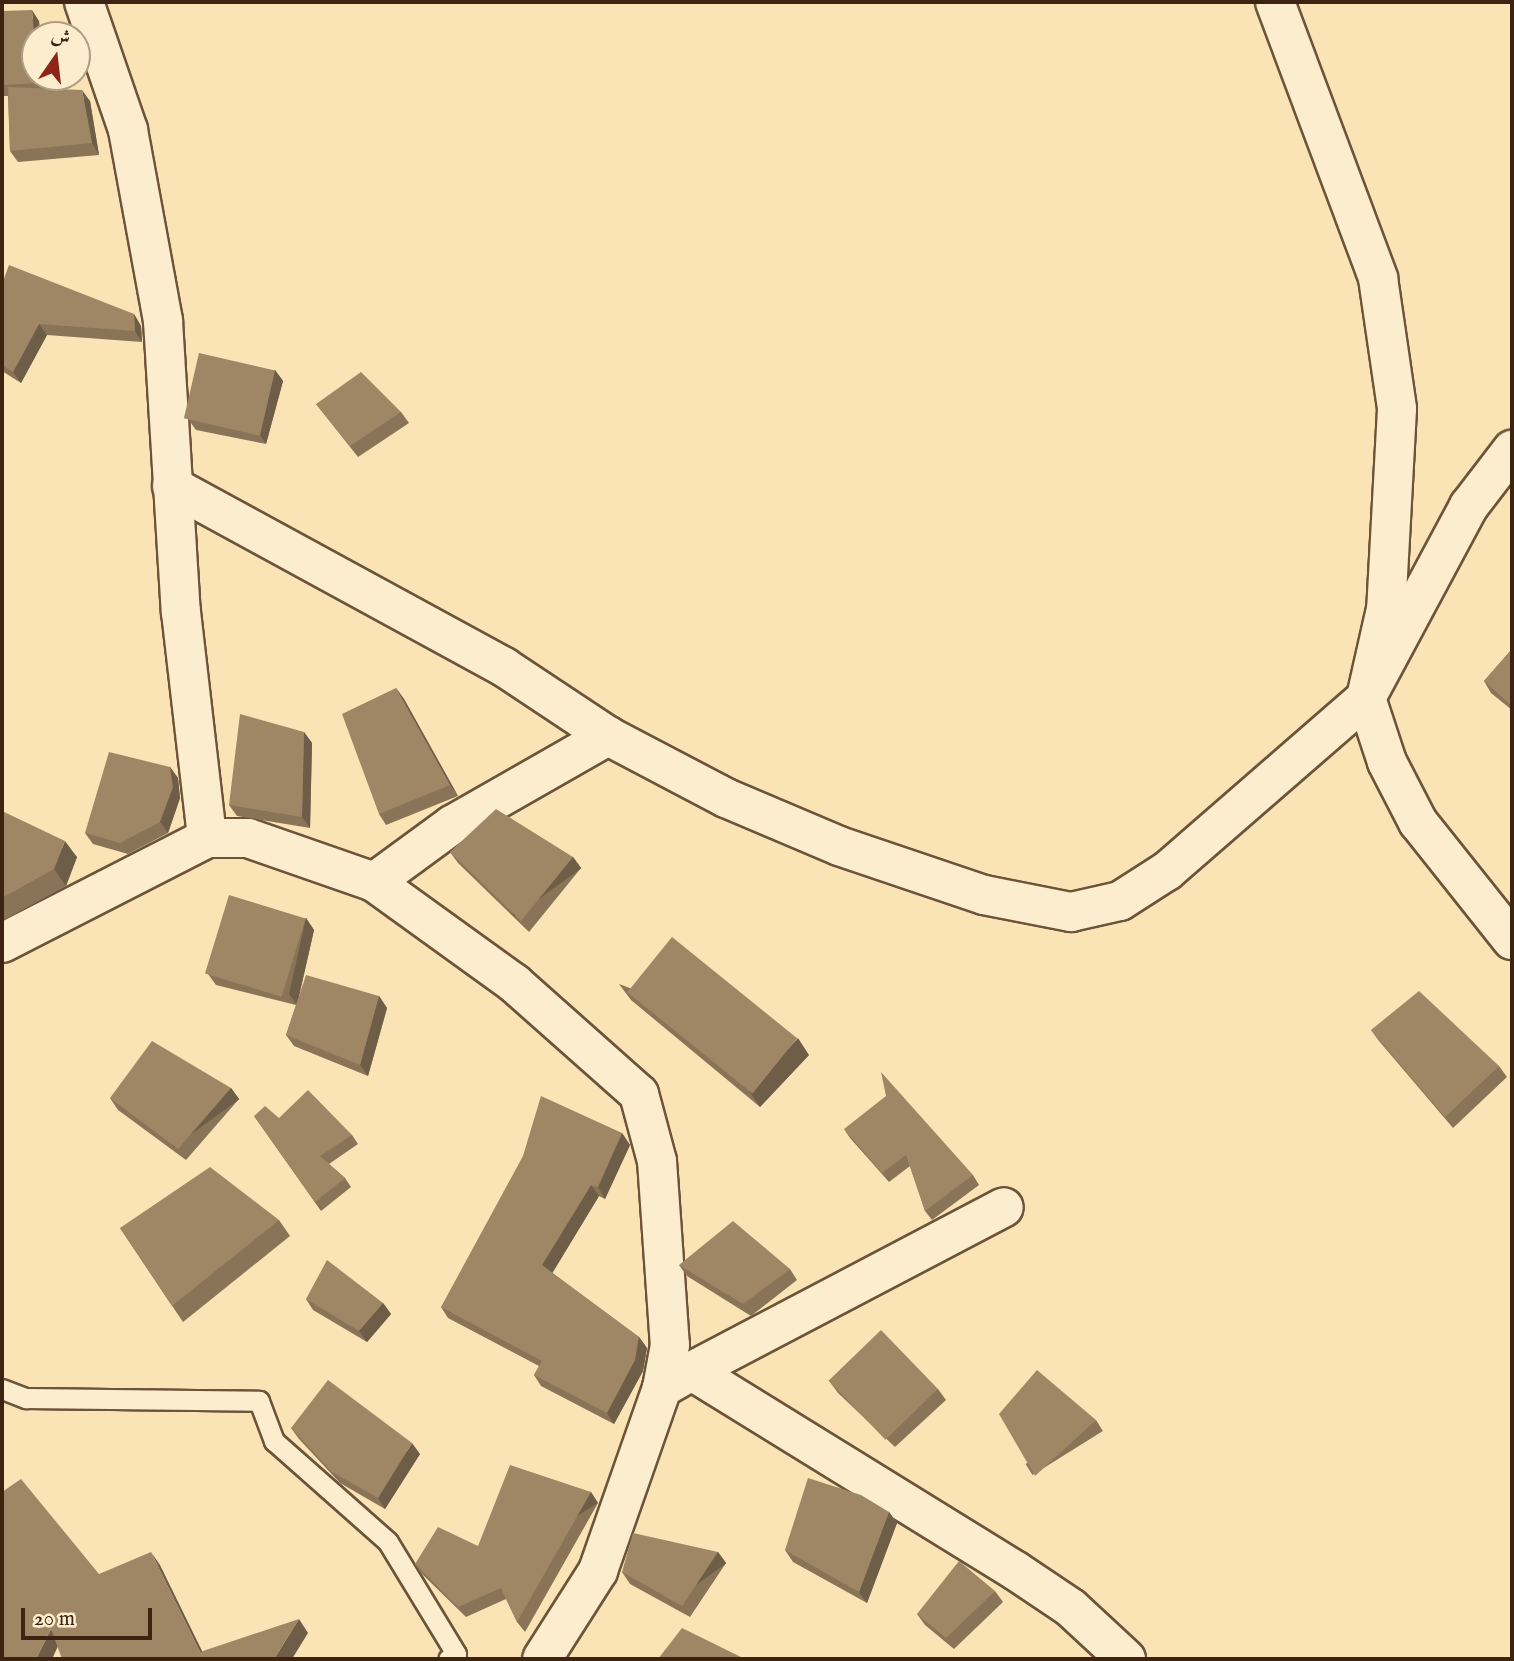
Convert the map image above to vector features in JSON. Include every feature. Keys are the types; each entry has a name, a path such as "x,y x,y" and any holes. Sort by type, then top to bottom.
{"street":[{"path":"84,2 109,65 137,177 163,321 172,486 207,838"},
{"path":"1275,2 1378,278 1397,409 1386,609 1366,698 1387,762 1418,822 1512,940"},
{"path":"172,486 492,661 608,736 726,798 839,845 984,895 1071,912 1120,901 1167,871 1366,698 1469,506 1512,450"},
{"path":"373,882 452,825 608,736"},
{"path":"2,943 207,838 248,838 373,882 514,983 639,1094 657,1161 668,1270 670,1345 677,1380 598,1571 542,1659"},
{"path":"677,1380 1004,1207"},
{"path":"677,1380 1016,1571 1071,1608 1126,1659"}],"lane":[{"path":"2,1389 26,1398 259,1401 274,1441 388,1542 456,1654 448,1659"}],"building":[{"path":"32,10 33,21 21,21 21,84 2,85 2,11"},
{"path":"8,87 21,88 21,91 82,91 92,143 10,151"},
{"path":"9,265 134,314 135,331 39,324 13,372 2,365 2,284"},
{"path":"199,353 275,371 260,436 184,418"},
{"path":"361,372 401,412 350,446 316,404"},
{"path":"1512,649 1512,706 1484,681"},
{"path":"396,688 450,785 379,814 342,714"},
{"path":"240,714 304,732 302,817 229,805"},
{"path":"109,752 170,767 173,787 160,822 120,843 85,833"},
{"path":"496,809 573,857 521,921 450,852"},
{"path":"2,811 65,841 54,869 2,898"},
{"path":"229,895 306,918 282,997 205,973"},
{"path":"672,937 797,1038 752,1093 627,992"},
{"path":"306,975 379,996 360,1065 286,1035"},
{"path":"1419,991 1499,1066 1445,1117 1371,1030"},
{"path":"152,1041 231,1088 178,1149 110,1098"},
{"path":"881,1072 973,1175 925,1211 906,1155 882,1173 844,1129 886,1096"},
{"path":"308,1090 352,1135 320,1156 345,1178 315,1202 254,1116 265,1106 279,1118"},
{"path":"541,1096 622,1133 598,1187 591,1185 542,1265 639,1337 635,1360 607,1413 534,1375 542,1361 441,1307 523,1156"},
{"path":"210,1167 279,1220 172,1306 120,1228"},
{"path":"733,1221 790,1269 743,1304 679,1265"},
{"path":"327,1260 383,1303 359,1331 306,1299"},
{"path":"881,1330 938,1389 885,1440 828,1381"},
{"path":"1037,1370 1096,1420 1035,1476 999,1414"},
{"path":"328,1380 412,1443 378,1498 332,1472 291,1428"},
{"path":"510,1465 591,1492 517,1622 501,1588 458,1607 415,1564 438,1527 478,1546"},
{"path":"808,1478 861,1495 889,1512 859,1592 785,1550"},
{"path":"21,1479 99,1574 151,1552 200,1652 299,1619 274,1659 62,1659 51,1629 36,1659 2,1659 2,1492"},
{"path":"633,1533 718,1552 682,1606 622,1572"},
{"path":"959,1561 995,1591 946,1638 917,1614"},
{"path":"682,1628 745,1659 658,1659"}]}
